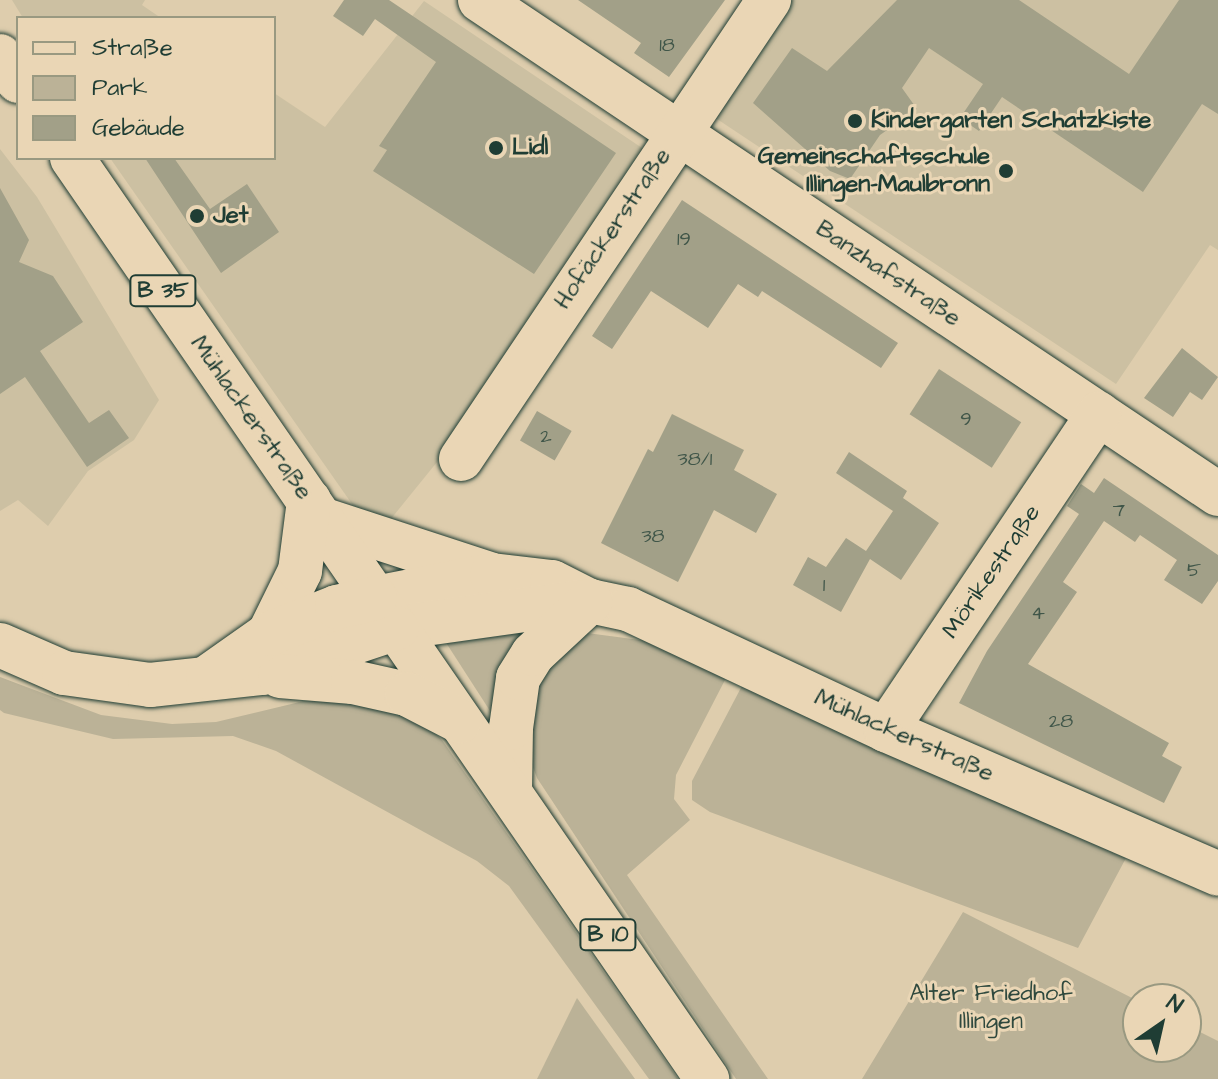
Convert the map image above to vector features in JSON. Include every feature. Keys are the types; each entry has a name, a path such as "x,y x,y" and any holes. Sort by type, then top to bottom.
{"street":[{"name":"Banzhafstraße","path":"480,0 1218,494"},
{"name":"Hofäckerstraße","path":"461,459 769,0"},
{"path":"0,56 16,78"},
{"name":"Mühlackerstraße","path":"73,160 386,613"},
{"name":"Mörikestraße","path":"886,730 1098,414"},
{"path":"266,654 300,571 315,510 492,575"},
{"name":"Mühlackerstraße","path":"386,613 492,575 552,582 590,601 628,609 886,730 1218,874"},
{"path":"510,791 511,728 518,678 533,654 590,601"},
{"name":"Mühlackerstraße","path":"386,613 590,601"},
{"path":"0,645 64,673 102,681 150,685 208,677 386,613"},
{"name":"B 10","path":"386,613 707,1079"},
{"path":"266,654 353,682 407,694 464,723"}],"shaded area":[{"path":"12,0 145,0 142,5 158,16 22,16"},
{"name":"Gemeinschaftsschule Illingen-Maulbronn","path":"793,0 1218,0 1218,250 1210,245 1116,384 711,115"},
{"path":"424,1 648,152 450,446 386,525 359,514 111,160 276,160 276,94 325,127"},
{"path":"0,149 37,197 159,400 134,440 88,471 48,526 18,500 0,511"}],"green space":[{"path":"540,624 492,714 443,638"},
{"path":"587,633 655,642 726,678 676,775 674,799 690,820 627,875 768,1079 736,1079 537,778 523,741 543,662"},
{"path":"0,677 101,715 172,724 216,722 337,693 421,719 442,740 678,1079 649,1079 509,886 477,861 276,751 233,736 113,739 4,713 0,710"},
{"path":"744,682 891,756 1126,858 1078,948 710,812 692,800 692,781"},
{"name":"Alter Friedhof Illingen","path":"963,912 1122,993 1122,1063 1202,1063 1202,1033 1218,1041 1218,1079 862,1079"},
{"path":"577,998 635,1079 537,1079"}],"building":[{"name":"Lidl","path":"344,0 389,0 616,153 534,274 373,171 387,150 379,146 436,62 375,19 363,36 333,16"},
{"path":"578,0 725,0 669,77 634,53 641,43"},
{"path":"897,0 1019,0 1129,74 1179,0 1218,0 1218,114 1202,104 1143,192 1002,97 979,131 960,118 983,84 929,48 902,88 917,109 880,135 850,179 830,171 753,103 792,48 827,71"},
{"path":"146,160 175,160 210,209 247,184 279,232 221,273"},
{"path":"0,188 29,240 19,262 53,276 83,322 40,351 89,423 109,410 129,438 87,467 25,377 0,394"},
{"path":"682,200 898,343 881,368 762,291 758,297 738,284 708,328 651,291 612,349 592,336"},
{"path":"1182,348 1218,377 1202,400 1190,392 1173,417 1144,398"},
{"path":"939,369 1021,422 992,468 910,414"},
{"path":"537,411 572,431 555,460 520,440"},
{"path":"672,414 744,450 734,470 777,494 756,533 714,510 678,582 601,543 648,449 653,452"},
{"path":"849,452 907,491 903,498 939,523 901,580 870,559 841,612 793,585 808,557 826,567 846,538 866,551 893,511 836,473"},
{"path":"1104,478 1218,555 1218,581 1202,604 1164,580 1177,560 1140,535 1135,542 1104,521 1063,582 1077,592 1028,664 1169,743 1162,756 1182,767 1164,803 959,703 987,651 1079,514 1067,506 1081,484 1094,493"}],"place":[{"name":"Kindergarten Schatzkiste","path":"855,121"},
{"name":"Lidl","path":"496,148"},
{"name":"Gemeinschaftsschule Illingen-Maulbronn","path":"1006,171"},
{"name":"Jet","path":"197,216"}]}
